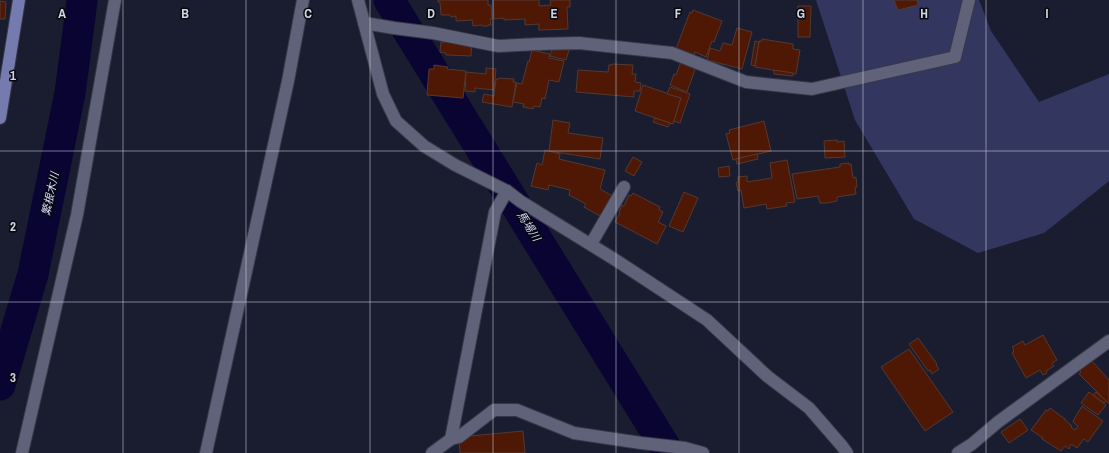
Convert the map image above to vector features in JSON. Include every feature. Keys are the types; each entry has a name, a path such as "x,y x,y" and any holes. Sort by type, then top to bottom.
{"main road":[{"path":"0,118 19,0"}],"street":[{"path":"22,453 77,215 115,0"},
{"path":"206,453 288,81 302,0"},
{"path":"358,0 382,94 396,121 424,146 455,165 508,191 520,201 591,244 707,320 767,376 809,408 842,446 846,453"},
{"path":"364,23 433,32 498,46 579,43 672,53 746,82 812,89 955,56 968,0"},
{"path":"591,244 624,187"},
{"path":"451,439 495,212 508,191"},
{"path":"958,453 1109,341"},
{"path":"432,453 451,439 459,437 494,410 517,410 574,433 686,448 703,453"}],"shaded area":[{"path":"816,0 979,0 991,31 1039,102 1109,74 1109,181 1044,233 978,253 914,219 855,120"}],"building":[{"path":"438,0 488,0 488,5 491,5 491,25 473,26 472,20 456,21 456,16 451,17 450,15 441,15 440,2 438,2"},
{"path":"493,0 539,0 539,6 551,5 550,0 570,0 570,7 567,7 568,29 539,30 539,24 525,25 525,19 494,19"},
{"path":"894,0 917,0 918,5 898,10"},
{"path":"0,1 6,2 5,19 0,19"},
{"path":"798,6 811,6 810,37 798,37"},
{"path":"693,10 722,21 714,42 712,41 706,57 695,52 694,55 676,49 690,12 692,13"},
{"path":"737,28 752,32 742,69 707,60 710,48 720,51 723,43 732,45"},
{"path":"447,37 472,39 471,56 446,55 446,53 440,52 441,42 447,42"},
{"path":"762,39 793,44 793,49 800,50 796,74 755,67 759,41 762,41"},
{"path":"755,41 759,42 755,66 751,65"},
{"path":"553,46 569,50 566,60 550,56"},
{"path":"532,50 550,54 549,58 564,61 559,82 549,80 545,99 542,98 540,107 534,106 533,109 523,107 524,104 513,102 517,83 522,84"},
{"path":"681,62 696,67 687,92 670,85"},
{"path":"434,65 448,67 447,69 466,71 463,98 427,95 429,69 434,69"},
{"path":"609,65 633,65 632,74 636,74 635,82 641,83 640,91 634,91 634,97 576,92 578,70 608,72"},
{"path":"486,68 496,69 494,90 475,88 475,92 465,91 466,72 486,74"},
{"path":"774,70 793,73 793,76 774,74"},
{"path":"496,79 514,79 513,82 516,82 512,107 482,102 484,94 494,96"},
{"path":"643,85 681,98 673,124 635,111"},
{"path":"670,87 690,94 680,123 674,121 681,98 667,94"},
{"path":"655,118 670,123 668,127 653,122"},
{"path":"553,120 570,123 568,133 603,138 600,159 549,151"},
{"path":"764,121 771,151 733,160 726,134 730,133 729,130"},
{"path":"837,140 837,142 844,141 845,157 825,158 824,141"},
{"path":"545,150 560,154 559,159 605,170 600,189 616,198 605,219 584,207 586,204 569,195 570,190 549,185 548,190 531,186 537,163 542,165"},
{"path":"757,154 758,159 737,164 736,159"},
{"path":"633,157 642,162 634,176 625,171"},
{"path":"787,160 795,202 786,203 787,206 767,209 766,204 744,208 741,190 738,191 736,183 738,182 738,177 747,176 747,182 772,178 770,163"},
{"path":"849,163 849,165 851,164 853,178 856,177 856,194 837,197 837,201 827,203 820,203 818,196 797,199 792,174 840,167 840,164"},
{"path":"729,166 730,176 719,177 718,168"},
{"path":"684,192 698,198 683,232 669,226"},
{"path":"633,193 660,207 659,210 663,212 658,222 666,226 657,244 615,222 622,205 624,206 629,195 631,196"},
{"path":"1043,335 1057,360 1052,363 1054,366 1046,371 1047,373 1043,375 1040,370 1026,378 1012,353 1014,350 1012,347 1023,341 1025,345"},
{"path":"918,338 939,369 932,374 930,370 928,371 909,344"},
{"path":"909,349 953,412 925,431 881,367"},
{"path":"1092,361 1109,380 1109,404 1079,374 1081,372 1079,370"},
{"path":"1089,392 1106,405 1098,415 1081,403"},
{"path":"1096,392 1106,401 1104,403 1093,395"},
{"path":"1082,406 1103,421 1088,442 1084,439 1077,448 1071,444 1069,449 1065,446 1061,451 1031,430 1046,410 1048,411 1050,408 1065,419 1075,430 1078,426 1073,421"},
{"path":"1020,419 1028,430 1009,443 1001,432"},
{"path":"523,431 525,453 460,453 459,437"}],"waterway":[{"name":"繁根木川","path":"0,385 33,274 70,93 82,0"},
{"name":"馬場川","path":"389,0 669,453"}]}
